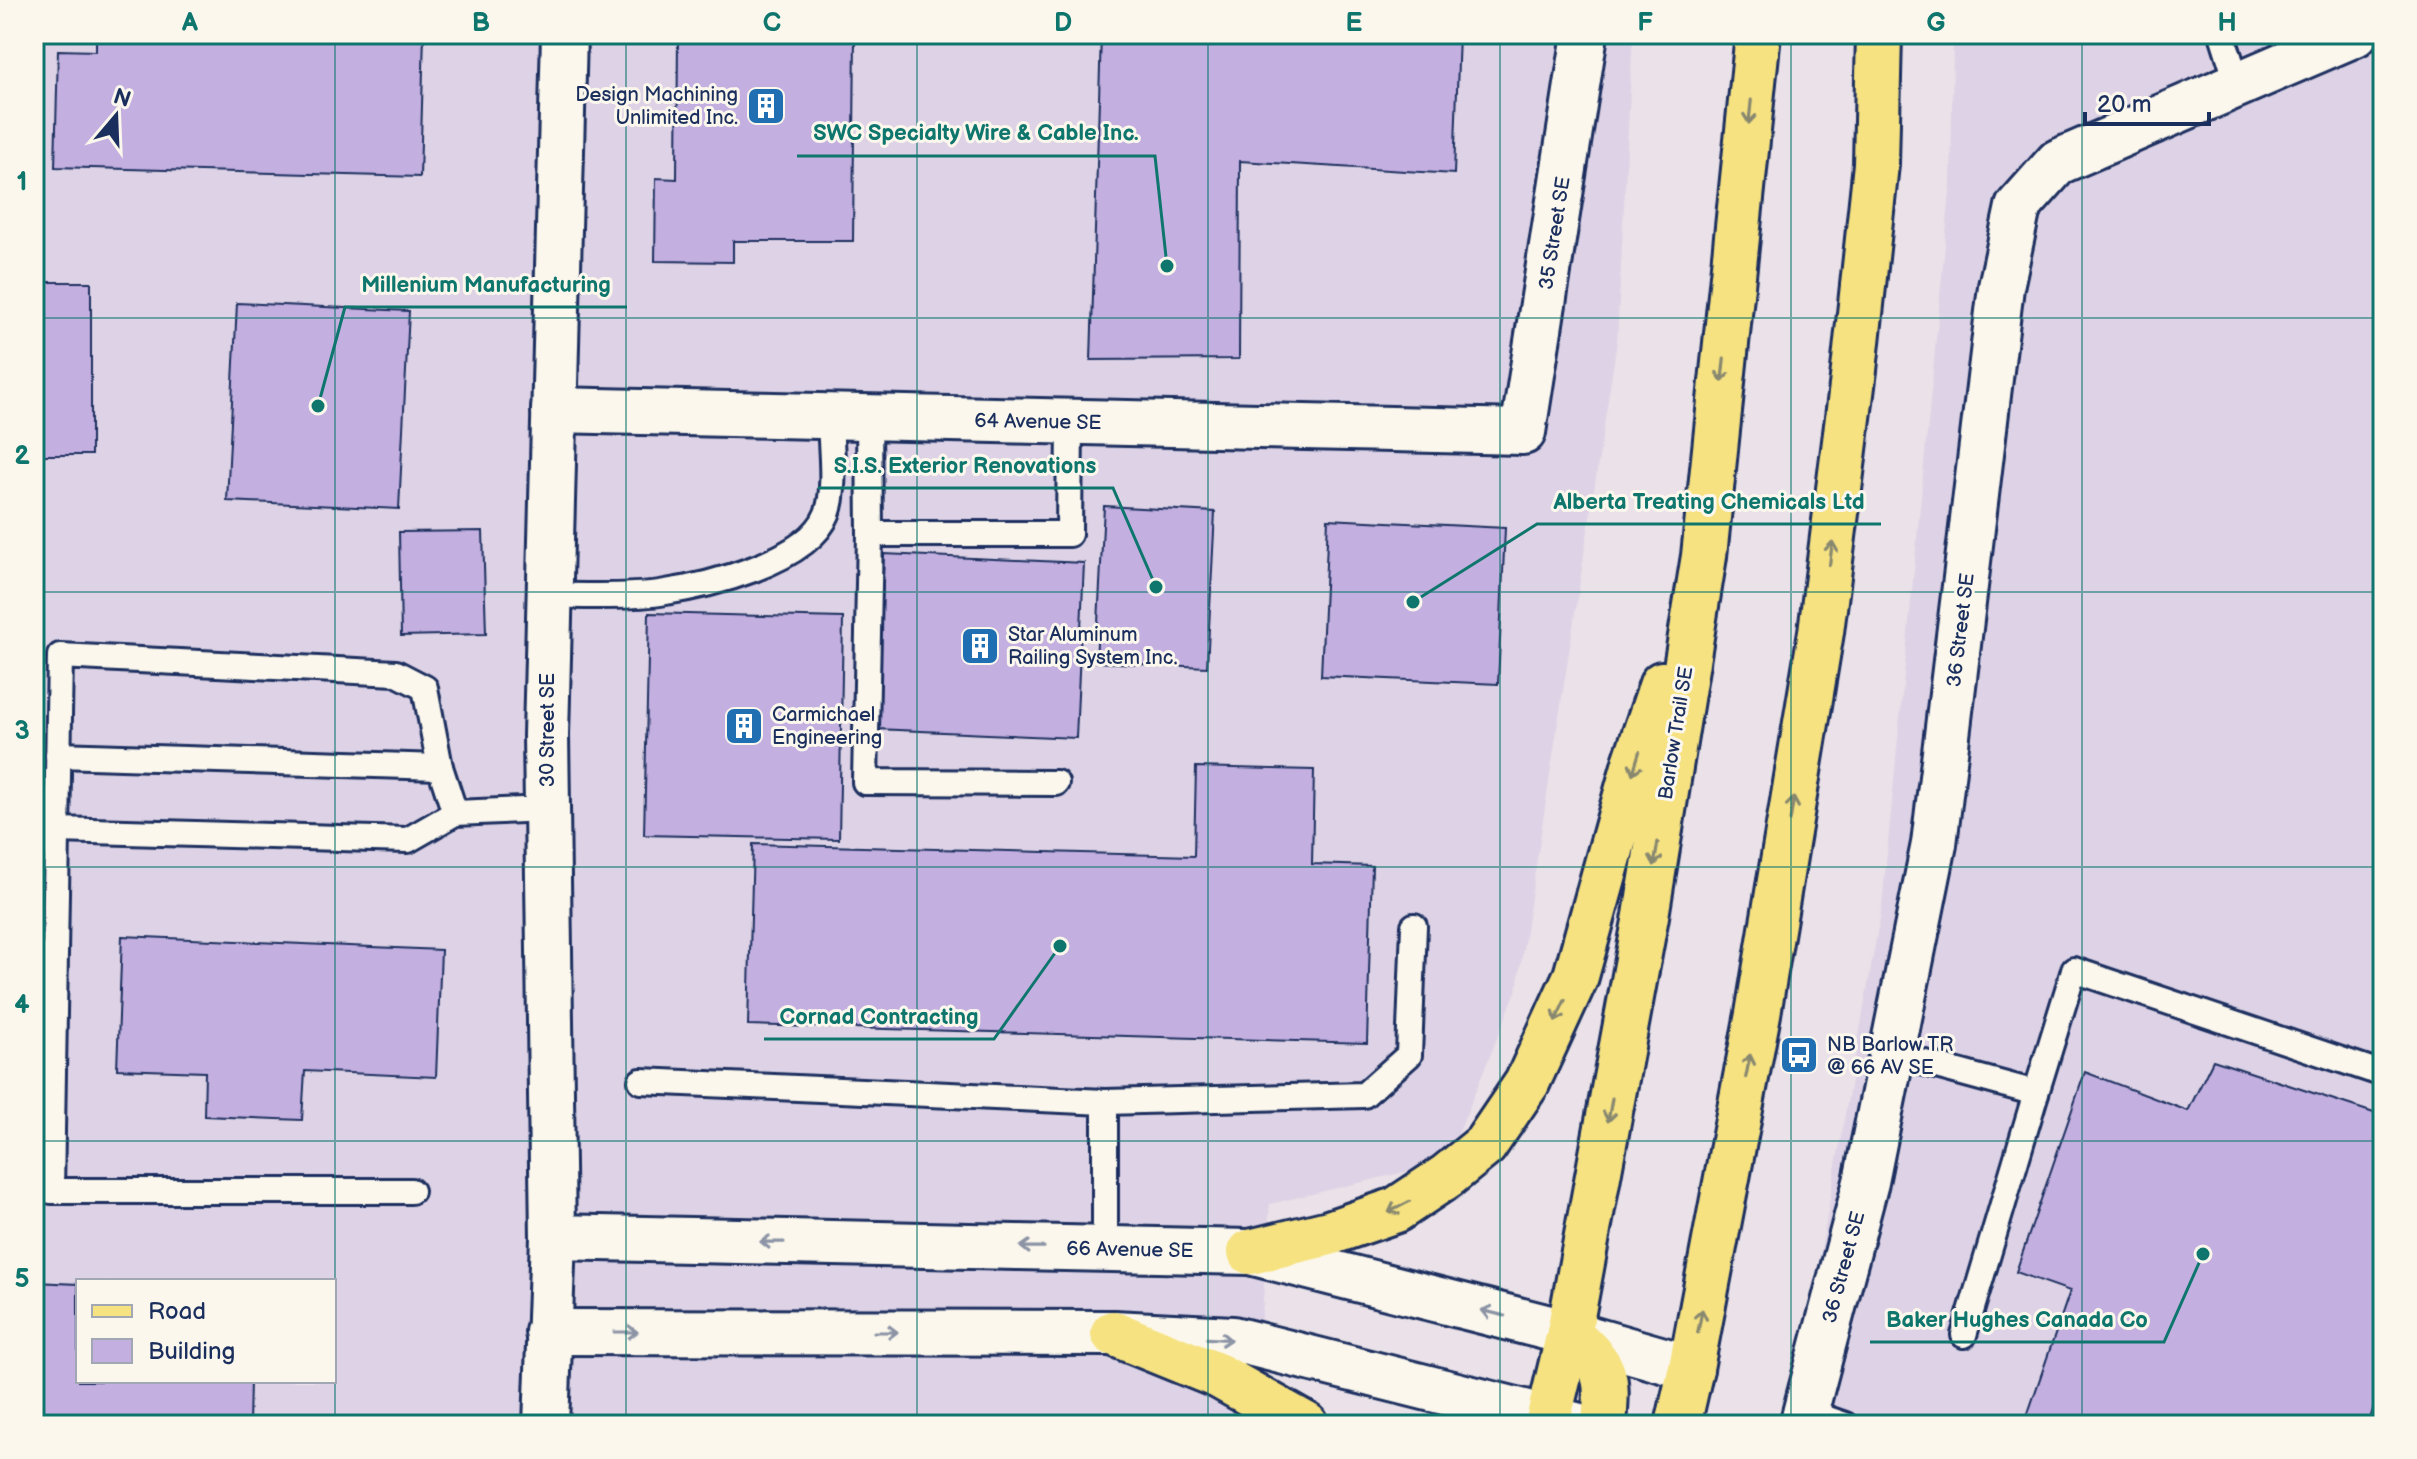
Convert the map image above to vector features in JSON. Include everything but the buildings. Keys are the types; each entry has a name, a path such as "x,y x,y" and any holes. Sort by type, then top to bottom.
{"main road":[{"name":"Barlow Trail SE","path":"1557,1423 1569,1333 1646,916 1704,556 1758,34"},
{"path":"1678,1425 1758,1014 1821,632 1876,164 1879,34"},
{"path":"1250,1252 1329,1233 1396,1210 1447,1176 1485,1145 1527,1083 1576,976 1635,763 1704,556"},
{"path":"1113,1333 1219,1376 1306,1425"},
{"path":"1569,1333 1597,1360 1607,1384 1604,1425"}],"street":[{"name":"30 Street SE","path":"546,1425 553,1237 547,809 549,596 564,34"},
{"name":"35 Street SE","path":"1523,432 1585,34"},
{"name":"36 Street SE","path":"1817,1420 1934,844 2001,287 2018,207 2058,162 2355,34"},
{"name":"64 Avenue SE","path":"554,410 1523,432"},
{"name":"66 Avenue SE","path":"553,1237 1250,1252 1569,1333 1691,1368"},
{"path":"548,1332 1113,1333 1233,1339 1557,1423"}],"lane":[{"path":"2222,34 2238,85"},
{"path":"849,417 870,534 865,782 1056,783"},
{"path":"549,596 657,593 697,586 763,565 794,549 821,528 829,511 849,417"},
{"path":"870,534 1069,534 1070,422"},
{"path":"411,1191 51,1191 60,656 396,673 425,688 440,767 455,813"},
{"path":"58,755 440,767"},
{"path":"57,830 408,840 455,813 547,809"},
{"path":"641,1081 1105,1102 1364,1095 1409,1055 1414,926"},
{"path":"1964,1335 2074,970 2383,1074"},
{"path":"1892,1054 2036,1093"},
{"path":"1105,1102 1105,1249"}],"shaded area":[{"path":"34,34 1633,34 1617,342 1517,989 1447,1162 1270,1204 1254,1425 34,1425"},
{"path":"1953,34 2383,34 2383,1425 1790,1425 1882,905 1951,181"}],"place":[{"name":"Design Machining Unlimited Inc.","path":"766,106"},
{"name":"SWC Specialty Wire & Cable Inc.","path":"1167,266"},
{"name":"Millenium Manufacturing","path":"318,406"},
{"name":"S.I.S. Exterior Renovations","path":"1156,587"},
{"name":"Alberta Treating Chemicals Ltd","path":"1413,602"},
{"name":"Star Aluminum Railing System Inc.","path":"980,646"},
{"name":"Carmichael Engineering","path":"744,726"},
{"name":"Cornad Contracting","path":"1060,946"},
{"name":"NB Barlow TR @ 66 AV SE","path":"1799,1055"},
{"name":"Baker Hughes Canada Co","path":"2203,1254"}]}
